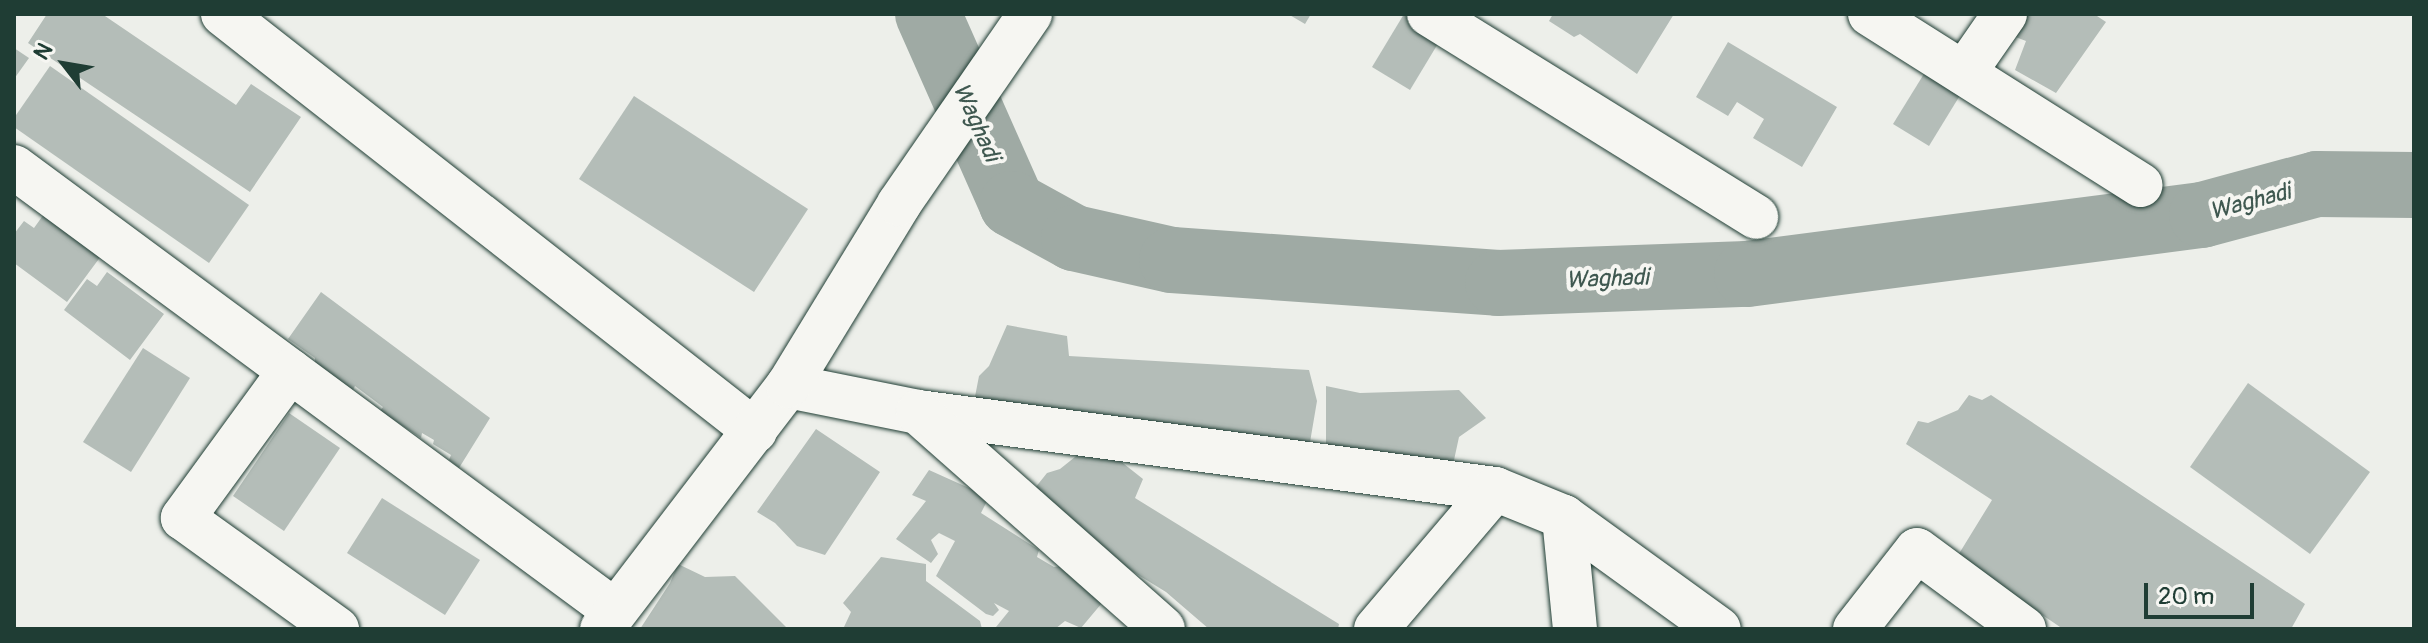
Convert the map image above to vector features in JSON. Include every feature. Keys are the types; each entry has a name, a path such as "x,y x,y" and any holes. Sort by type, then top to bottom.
{"street":[{"path":"223,14 755,431"},
{"path":"20,186 290,371 609,620 788,386 899,204 1030,14"},
{"path":"1429,14 1756,217"},
{"path":"1870,14 2141,185"},
{"path":"1964,73 2005,14"},
{"path":"290,371 183,518 337,629"},
{"path":"788,386 918,412 1495,489 1564,517 1719,629"},
{"path":"918,412 1135,620"},
{"path":"1376,629 1495,489"},
{"path":"1564,517 1575,629"},
{"path":"1855,629 1917,550 2024,629"}],"building":[{"path":"47,14 102,14 236,105 251,84 301,117 250,192 28,43"},
{"path":"1288,14 1311,14 1305,24"},
{"path":"1404,14 1426,14 1448,27 1410,90 1372,67"},
{"path":"1553,14 1674,14 1637,74 1580,34 1574,37 1549,21"},
{"path":"2022,14 2094,14 2106,22 2056,93 2015,70 2026,41 2005,33"},
{"path":"1728,42 1837,107 1802,167 1753,138 1764,119 1737,102 1728,116 1696,97"},
{"path":"14,48 29,58 14,79"},
{"path":"1935,56 1970,79 1929,146 1893,124"},
{"path":"50,66 249,205 209,263 14,127 14,118"},
{"path":"634,96 808,209 754,292 579,179"},
{"path":"44,214 101,256 67,302 14,263 14,234 24,221 34,228"},
{"path":"107,272 164,314 130,360 64,310 87,279 97,286"},
{"path":"321,292 490,418 459,468 449,460 451,455 433,444 434,440 422,433 421,438 380,411 383,407 355,386 353,390 315,365 315,358 288,339"},
{"path":"1007,325 1067,336 1069,356 1309,370 1317,401 1308,454 973,407 979,376 989,366"},
{"path":"143,348 190,378 131,472 83,442"},
{"path":"2248,383 2370,472 2310,554 2190,467"},
{"path":"1326,386 1360,393 1459,390 1486,418 1459,437 1451,474 1326,458"},
{"path":"1969,395 1982,400 1991,395 2305,604 2291,629 2063,629 1957,557 1992,500 1906,444 1918,421 1928,423 1958,410"},
{"path":"289,413 340,448 284,531 233,496"},
{"path":"816,429 880,472 825,555 797,546 775,523 757,512"},
{"path":"1095,441 1143,479 1135,498 1339,624 1338,629 1209,629 1166,592 1047,519 1027,498 1047,473 1060,469"},
{"path":"929,470 989,497 981,513 1039,550 1037,557 1054,567 1061,566 1107,597 1081,628 1065,621 1055,629 1000,629 996,627 1009,611 994,603 999,610 993,616 986,614 936,576 955,541 939,533 931,540 938,554 931,563 896,539 926,501 912,495"},
{"path":"382,498 480,560 445,615 347,553"},
{"path":"881,557 926,564 926,581 980,621 982,629 846,629 844,627 851,612 843,603"},
{"path":"678,564 705,577 735,576 788,629 640,629 670,583"}],"waterway":[{"name":"Waghadi","path":"928,14 1012,204 1074,238 1172,260 1498,283 1747,274 2202,215 2317,184 2414,185"}]}
